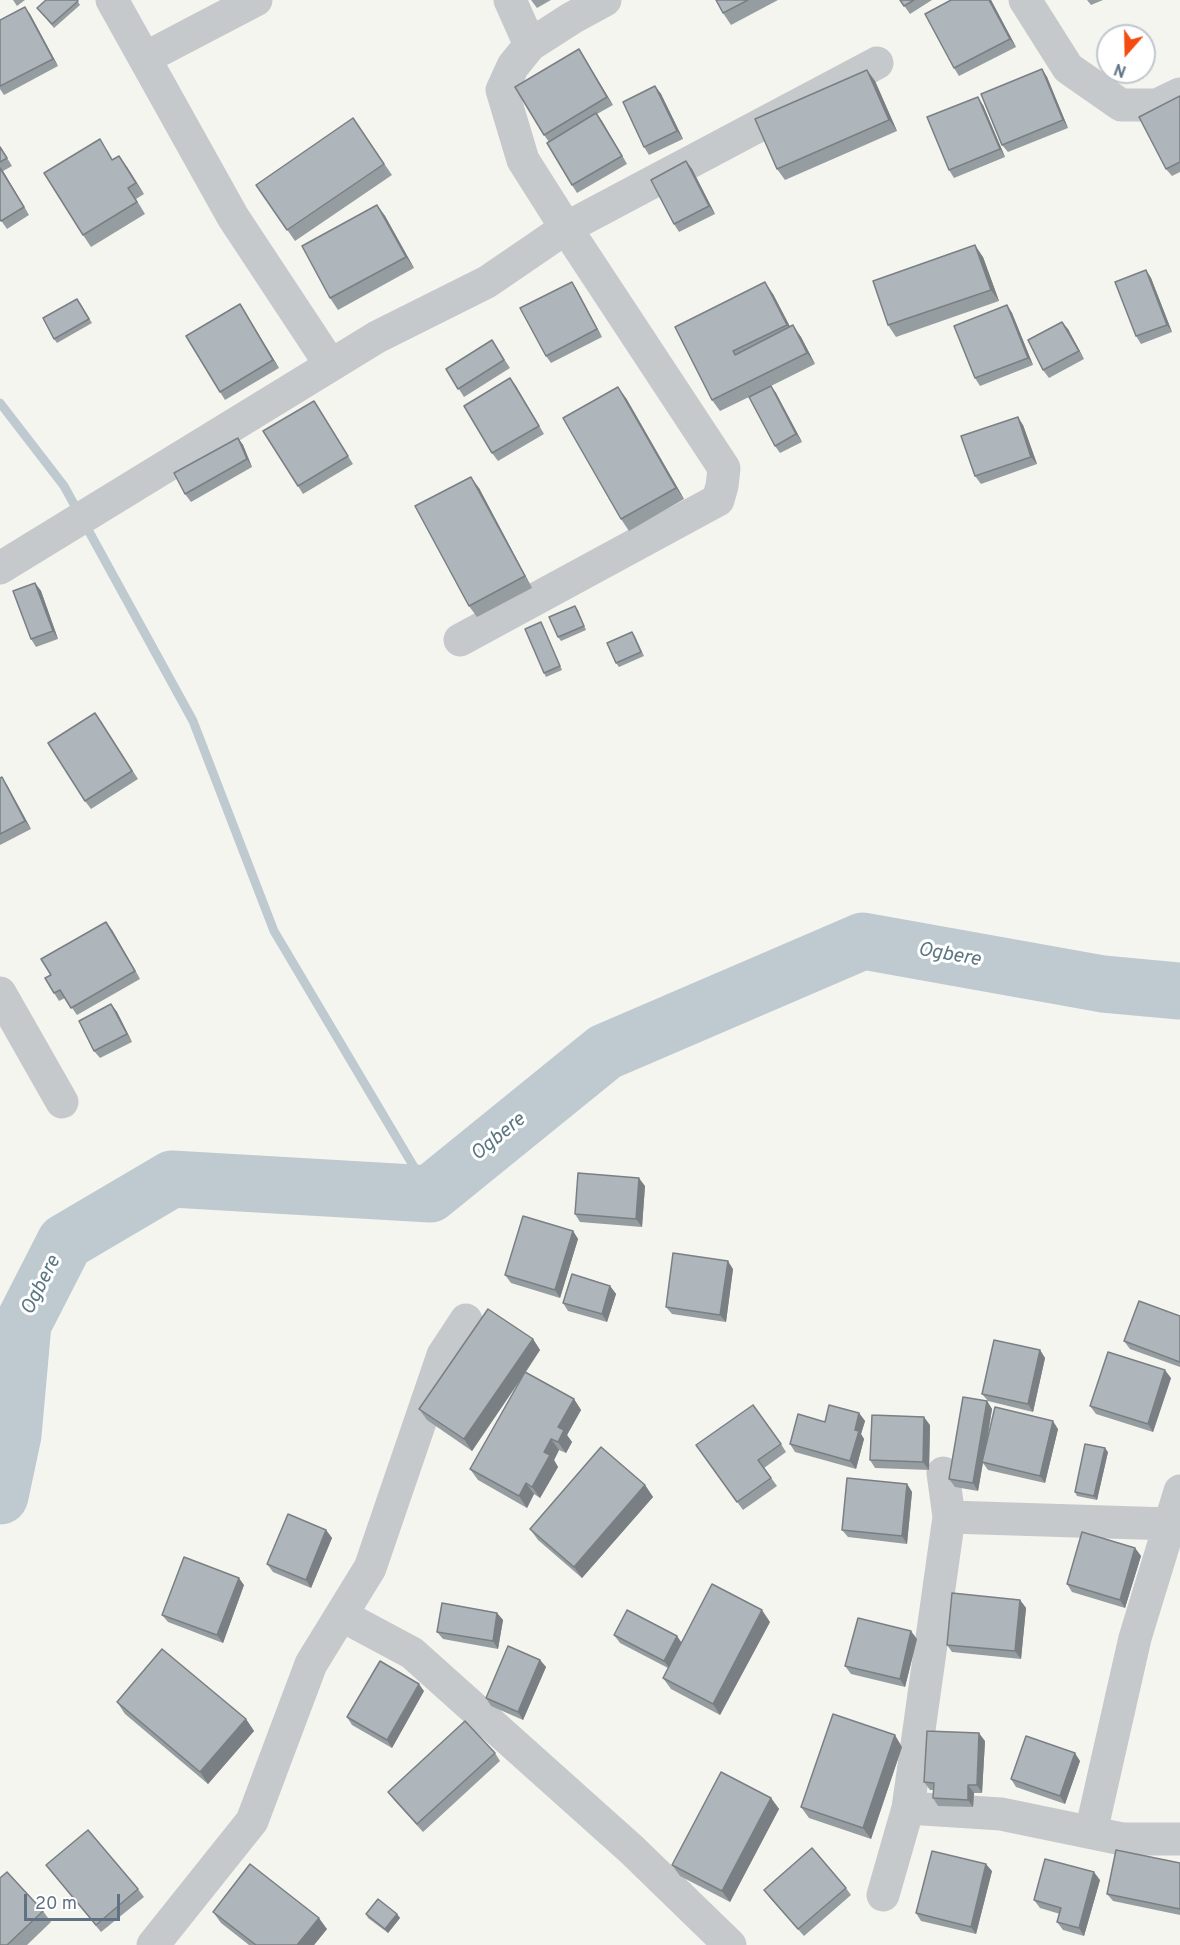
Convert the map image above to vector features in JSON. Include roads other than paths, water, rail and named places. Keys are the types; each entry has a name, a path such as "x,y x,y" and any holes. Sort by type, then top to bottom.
{"street":[{"path":"112,0 233,217 330,364"},
{"path":"145,58 256,0"},
{"path":"510,0 530,45"},
{"path":"460,640 718,500 722,486 724,468 523,160 502,90 513,66 530,45 605,0"},
{"path":"1025,0 1068,68 1121,105 1157,105 1180,94"},
{"path":"0,568 330,364 377,337 488,282 566,228 878,63"},
{"path":"0,993 62,1102"},
{"path":"153,1945 252,1821 311,1664 370,1568 443,1355 466,1320"},
{"path":"883,1895 908,1808 949,1517 943,1473"},
{"path":"1091,1832 1135,1638 1180,1491"},
{"path":"949,1517 1170,1524"},
{"path":"341,1615 412,1653 631,1848 730,1945"},
{"path":"908,1808 1001,1814 1122,1839 1180,1839"}],"waterway":[{"path":"0,403 64,486 193,721 274,931 430,1194"},
{"name":"Ogbere","path":"0,1496 13,1435 23,1324 65,1242 172,1179 430,1194 605,1052 863,941 1103,984 1180,991"}]}
